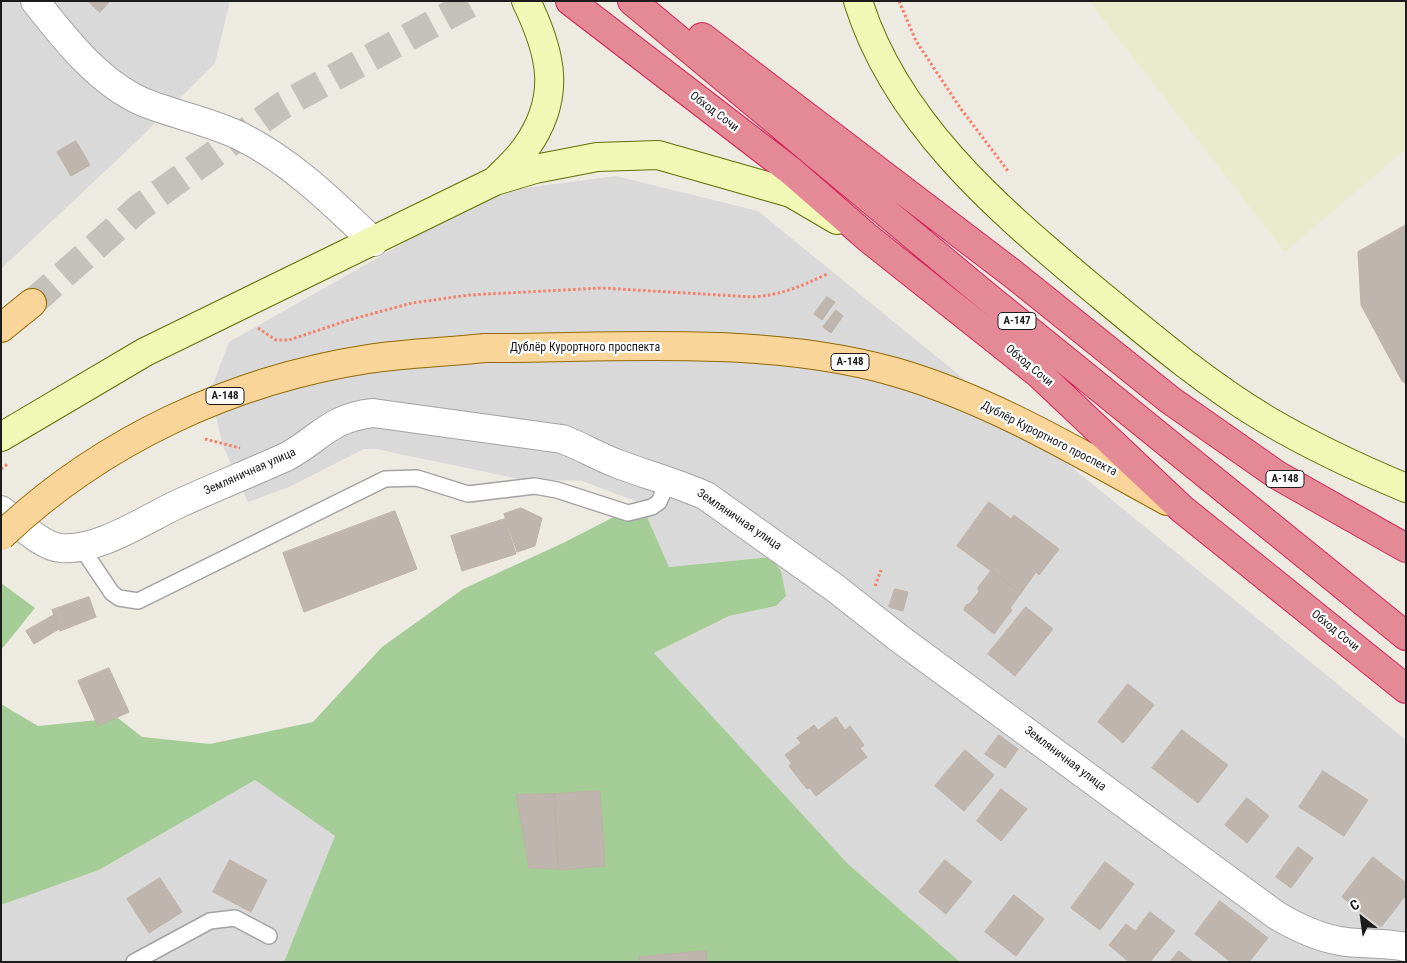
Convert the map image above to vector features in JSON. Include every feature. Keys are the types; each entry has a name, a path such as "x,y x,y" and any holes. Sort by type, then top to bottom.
{"highway":[{"name":"Обход Сочи","path":"570,1 791,171 868,238 1040,374 1182,509 1406,689"},
{"name":"А-147","path":"632,1 985,295 1406,636"},
{"name":"А-147","path":"653,1 1013,274 1170,400"},
{"name":"А-148","path":"1170,400 1277,475 1406,548"}],"main road":[{"path":"1,437 145,352 374,242 495,181 524,150 539,126 548,97 549,62 540,31 526,1"},
{"path":"858,1 876,48 920,119 946,152 1005,214 1155,340 1220,389 1266,419 1320,450 1406,488"},
{"name":"А-147","path":"495,181 535,169 597,157 658,155 791,193 868,238"},
{"path":"1,328 32,303"},
{"name":"Дублёр Курортного проспекта","path":"1,536 34,504 89,464 137,436 220,398 293,374 368,359 486,348 715,347 777,350 850,362 894,372 938,386 1000,411 1182,509"}],"street":[{"path":"35,1 60,32 89,63 114,84 141,101 240,136 269,153 315,187 374,242"},
{"name":"Земляничная улица","path":"1,510 46,544 60,548 81,547 103,541 178,504 286,457 303,448 336,422 352,416 366,414 562,439 587,448 616,464 706,496 746,523 1276,915 1314,934 1340,941 1391,943 1406,947"}],"lane":[{"path":"81,547 112,593 119,598 138,601 385,479 417,478 468,494 535,486 557,490 628,513 652,507 659,502 668,482"},
{"path":"134,962 210,921 236,918 269,936"}],"path":[{"path":"899,1 916,41 961,109 1008,171"},
{"path":"205,439 245,449"}],"shaded area":[{"path":"1,1 230,1 215,63 136,142 1,269"},
{"path":"616,176 758,211 1406,740 1406,962 960,962 848,864 654,653 729,616 776,606 771,557 669,567 641,503 582,481 519,479 376,449 364,449 289,487 248,502 223,446 210,392 229,342 494,192"},
{"path":"255,780 335,836 284,962 1,962 1,905 99,870"}],"green space":[{"path":"1089,1 1406,1 1406,149 1285,252"},
{"path":"641,503 669,567 771,557 781,571 786,596 776,606 729,616 654,653 848,864 960,962 284,962 335,836 255,780 99,870 1,905 1,704 38,726 118,718 142,737 210,744 313,722 382,647 463,589 563,543"},
{"path":"1,583 35,608 1,650"}],"building":[{"path":"88,1 110,1 100,12"},
{"path":"76,141 90,165 71,176 57,152"},
{"path":"1406,225 1406,384 1402,381 1361,305 1358,252"},
{"path":"827,297 835,302 822,320 814,314"},
{"path":"836,310 843,316 831,333 823,327"},
{"path":"989,502 1011,519 1014,515 1059,549 1039,575 1036,572 1021,593 957,546"},
{"path":"521,508 542,518 535,546 517,552 504,514"},
{"path":"395,511 417,569 304,612 283,553"},
{"path":"505,519 516,554 462,571 451,536"},
{"path":"991,571 1021,593 1010,608 1012,610 994,634 964,610 966,605 979,592 978,588"},
{"path":"895,589 908,592 903,611 889,607"},
{"path":"89,597 96,617 60,631 52,610"},
{"path":"1026,607 1053,629 1015,676 988,654"},
{"path":"54,615 59,629 34,644 26,631"},
{"path":"109,668 129,712 98,726 78,681"},
{"path":"1128,684 1154,705 1123,743 1098,722"},
{"path":"836,717 845,730 850,726 864,745 860,748 867,757 816,796 810,788 807,789 789,766 792,764 785,755 801,743 797,738 814,725 818,730"},
{"path":"1182,730 1228,765 1198,803 1152,768"},
{"path":"999,735 1018,749 1005,768 985,754"},
{"path":"965,750 994,775 964,811 935,786"},
{"path":"1323,771 1368,800 1344,836 1299,807"},
{"path":"1001,789 1027,809 1001,841 977,821"},
{"path":"600,791 605,866 559,870 554,794"},
{"path":"554,794 558,869 529,868 516,795"},
{"path":"1247,798 1269,816 1247,843 1225,825"},
{"path":"1298,847 1313,858 1291,888 1276,877"},
{"path":"1373,857 1406,883 1406,895 1381,927 1342,897"},
{"path":"230,860 267,880 251,912 213,892"},
{"path":"945,860 972,882 946,914 919,892"},
{"path":"1105,862 1134,884 1100,930 1071,908"},
{"path":"160,878 182,912 149,933 127,899"},
{"path":"1014,895 1044,919 1016,956 985,932"},
{"path":"1220,901 1268,938 1249,962 1231,962 1195,934"},
{"path":"1150,912 1175,931 1150,962 1129,962 1109,945 1126,924 1135,931"},
{"path":"706,951 707,962 640,962 639,957"},
{"path":"1179,951 1193,962 1170,962"}],"tunnel":[{"path":"32,303 139,208 283,105 475,1"}]}
